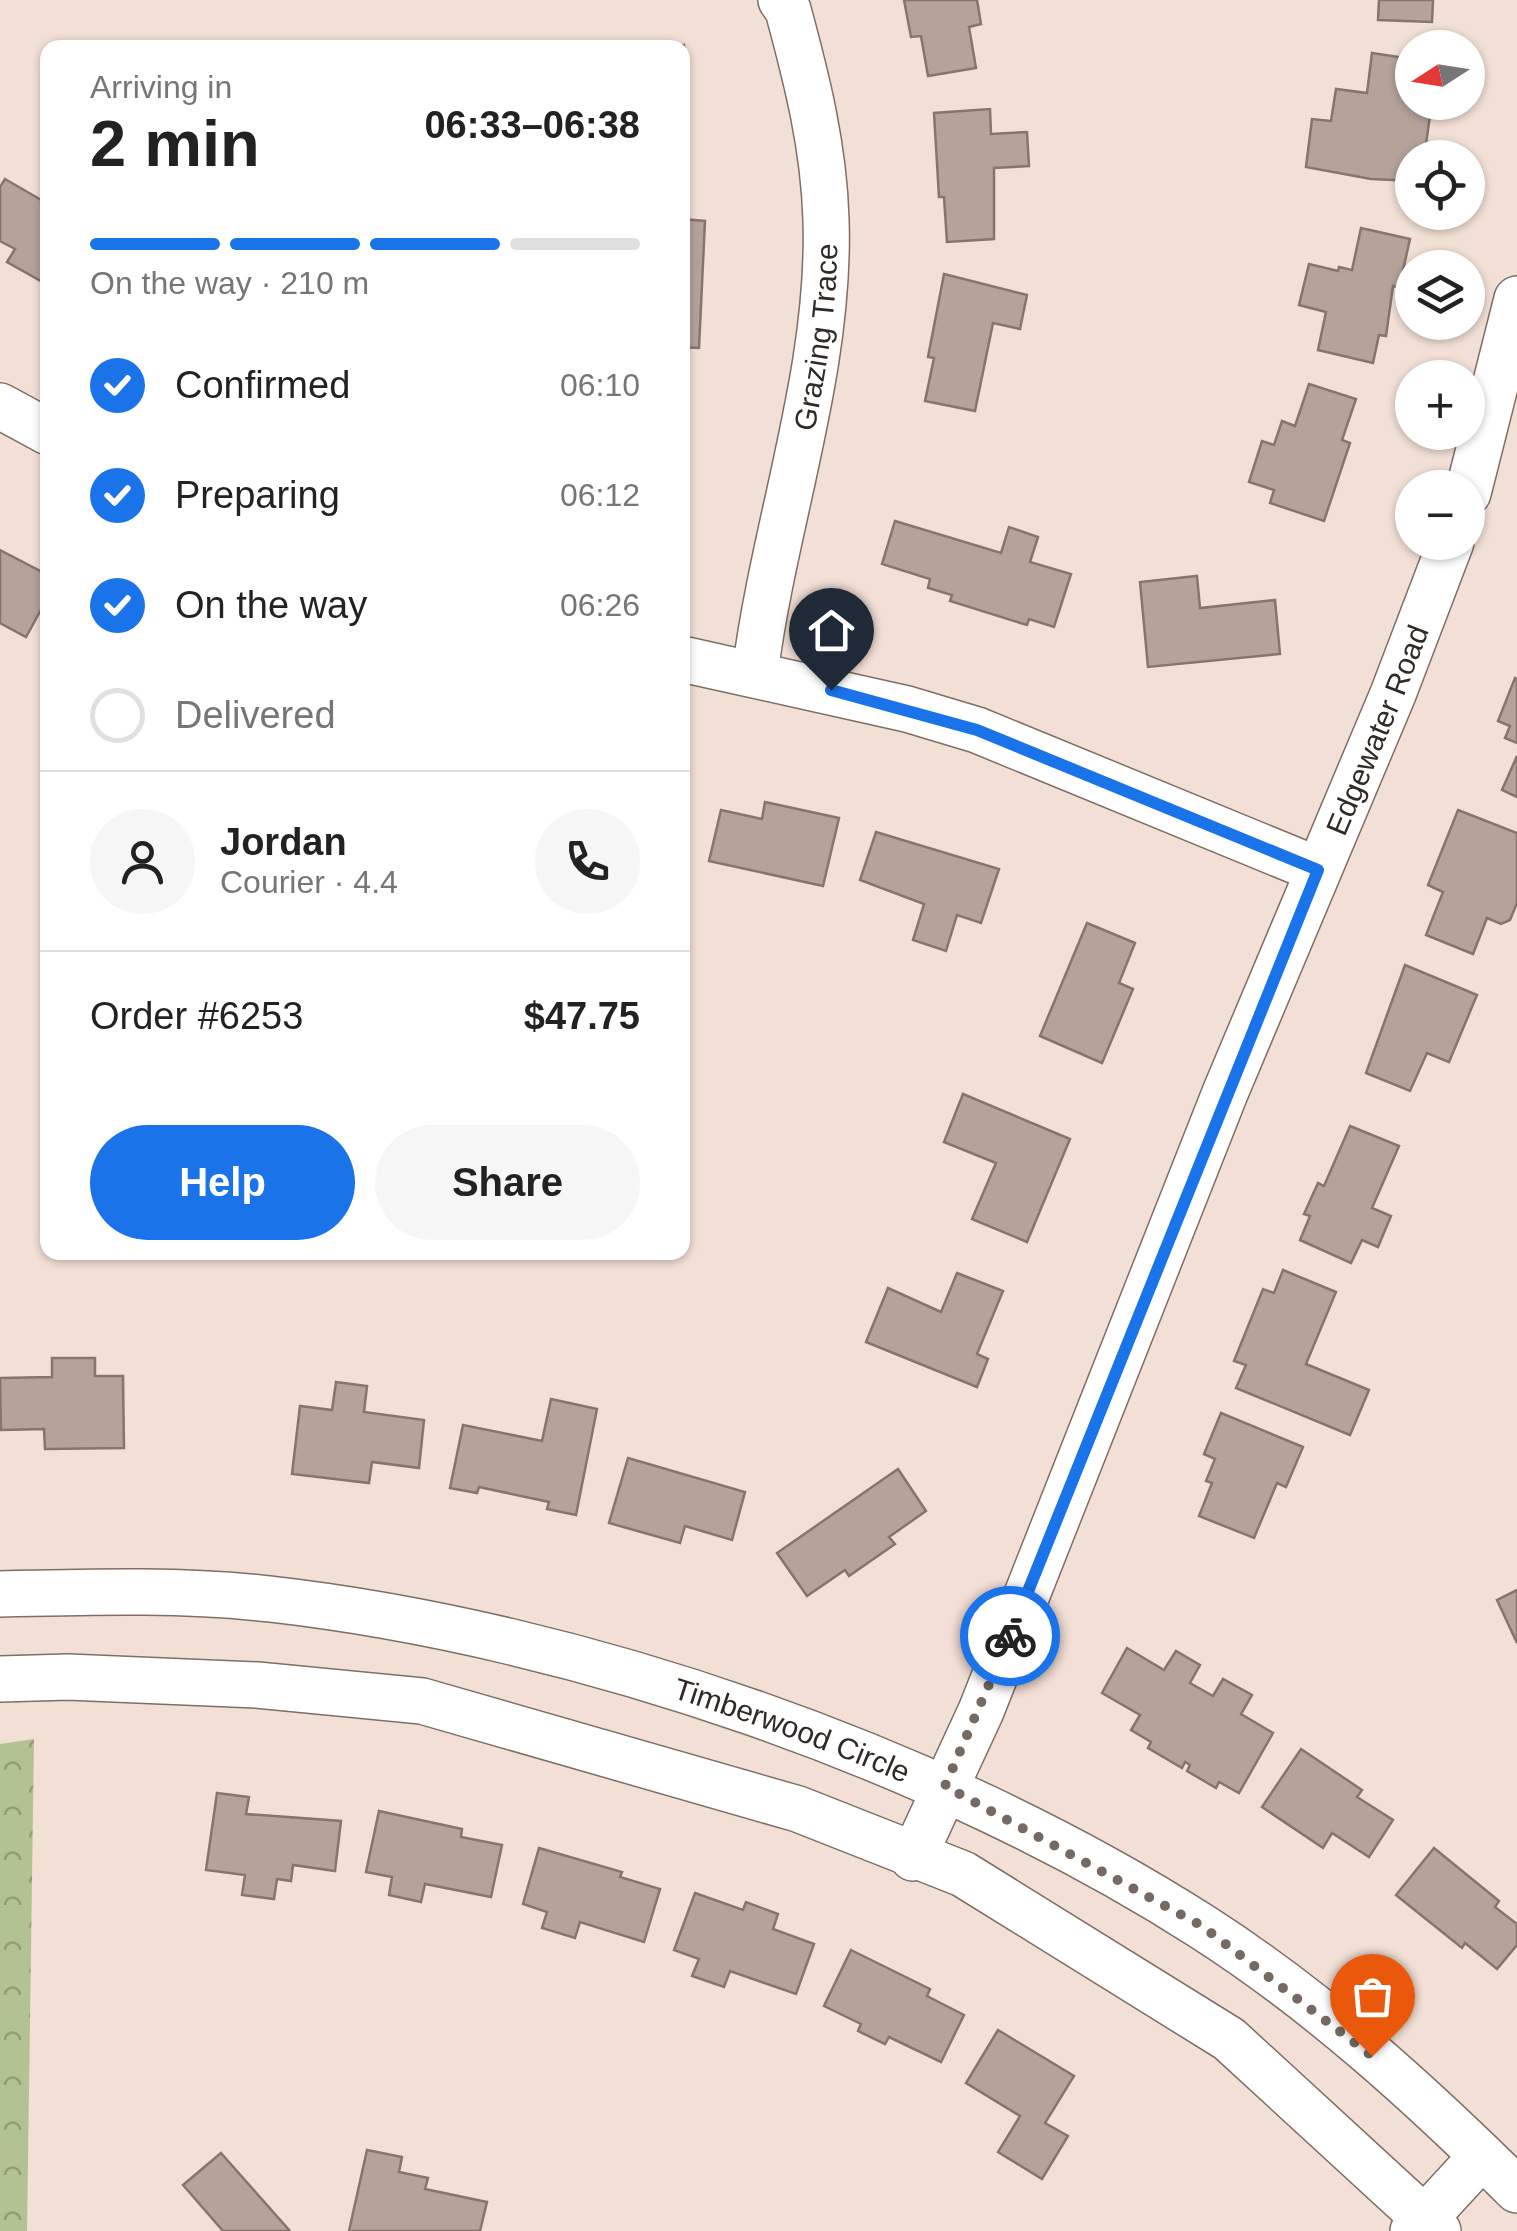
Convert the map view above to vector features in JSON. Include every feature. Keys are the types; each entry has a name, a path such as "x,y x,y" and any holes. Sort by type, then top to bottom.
{"street":[{"name":"Grazing Trace","path":"754,673 825,275 822,156 814,107 781,0"},
{"path":"1474,470 1517,299"},
{"path":"0,406 40,428"},
{"name":"Edgewater Road","path":"913,1858 981,1710 1444,560"},
{"path":"690,660 907,708 977,730 1318,870"},
{"name":"Timberwood Circle","path":"0,1594 268,1598 452,1630 612,1670 746,1710 945,1786 1202,1926 1422,2096 1517,2190"},
{"path":"0,1678 68,1677 257,1686 422,1701 798,1808 913,1858 964,1874 1229,2039 1426,2227 1482,2156"}],"green space":[{"path":"34,1739 27,2231 0,2231 0,1744"}],"building":[{"path":"904,0 977,0 981,24 969,27 976,68 928,76 921,36 911,37"},
{"path":"1379,0 1433,0 1432,22 1378,20"},
{"path":"1372,53 1395,56 1395,120 1429,120 1427,140 1395,140 1395,180 1306,167 1312,119 1331,121 1336,89 1367,93"},
{"path":"990,109 991,134 1027,132 1029,166 994,168 994,239 947,242 944,197 939,197 934,113"},
{"path":"5,179 40,199 40,281 7,262 15,249 0,241 0,187"},
{"path":"690,220 705,221 699,348 690,347"},
{"path":"1361,228 1410,239 1408,250 1395,250 1395,287 1386,336 1379,335 1373,363 1318,350 1326,312 1299,305 1309,264 1352,270"},
{"path":"944,274 1027,295 1020,329 993,323 975,411 925,401 934,358 928,357"},
{"path":"1309,384 1356,399 1342,440 1350,443 1324,521 1270,503 1274,490 1249,482 1262,441 1274,445 1282,421 1295,426"},
{"path":"895,521 1001,553 1009,527 1038,537 1030,562 1071,574 1054,627 1029,619 1027,625 950,601 952,595 928,588 930,579 882,564"},
{"path":"0,550 40,571 40,612 26,637 0,623"},
{"path":"1197,576 1200,608 1275,600 1280,654 1148,667 1140,582"},
{"path":"1515,678 1517,743 1505,738 1510,726 1498,721"},
{"path":"1517,756 1517,797 1502,790"},
{"path":"765,802 839,818 823,886 709,861 721,810 762,819"},
{"path":"1458,810 1517,833 1517,903 1510,920 1501,924 1487,918 1473,954 1426,935 1443,892 1428,885"},
{"path":"876,832 999,869 981,923 957,915 946,951 913,940 924,904 860,880"},
{"path":"1087,923 1135,943 1119,983 1133,989 1102,1063 1040,1036"},
{"path":"1405,965 1477,995 1449,1062 1427,1053 1410,1091 1366,1073"},
{"path":"963,1094 1070,1139 1027,1242 972,1219 996,1163 944,1142"},
{"path":"1350,1126 1399,1146 1372,1208 1391,1216 1378,1247 1362,1240 1351,1263 1300,1240 1310,1216 1304,1214 1318,1183 1324,1186"},
{"path":"1283,1270 1336,1292 1306,1364 1369,1390 1350,1435 1236,1388 1246,1365 1234,1361 1263,1289 1274,1293"},
{"path":"957,1273 1003,1291 977,1354 988,1359 977,1387 866,1342 888,1288 941,1312"},
{"path":"52,1358 95,1358 95,1376 123,1376 124,1448 45,1449 44,1429 1,1430 0,1378 52,1377"},
{"path":"336,1382 367,1386 364,1412 424,1420 419,1468 372,1462 369,1483 292,1474 300,1406 332,1410"},
{"path":"551,1399 597,1409 576,1515 547,1509 549,1502 479,1487 477,1493 450,1488 463,1425 542,1441"},
{"path":"1221,1413 1303,1447 1286,1487 1277,1483 1254,1538 1199,1516 1212,1483 1206,1481 1215,1459 1204,1454"},
{"path":"628,1458 745,1492 732,1540 685,1526 680,1543 609,1523"},
{"path":"898,1469 926,1511 889,1537 895,1544 849,1576 845,1570 807,1596 777,1553"},
{"path":"1517,1590 1517,1643 1497,1600"},
{"path":"1127,1648 1164,1670 1176,1651 1200,1665 1190,1683 1213,1696 1223,1679 1252,1695 1241,1714 1273,1733 1239,1793 1219,1782 1216,1788 1187,1771 1190,1765 1185,1762 1182,1768 1148,1748 1151,1742 1131,1730 1140,1715 1102,1693"},
{"path":"1301,1749 1362,1790 1357,1797 1393,1820 1369,1857 1332,1833 1323,1848 1262,1807"},
{"path":"217,1793 249,1797 246,1814 341,1821 335,1871 293,1865 291,1881 277,1879 274,1899 242,1895 245,1875 206,1870"},
{"path":"379,1811 462,1829 461,1837 502,1845 491,1897 425,1884 421,1902 389,1895 392,1877 366,1872"},
{"path":"539,1848 622,1872 620,1877 660,1889 644,1942 580,1922 575,1938 542,1928 547,1912 523,1904"},
{"path":"1434,1848 1499,1901 1495,1907 1517,1924 1517,1945 1497,1969 1465,1943 1462,1948 1396,1895"},
{"path":"695,1893 743,1910 746,1902 778,1914 773,1929 814,1944 796,1994 730,1971 724,1987 692,1976 699,1959 674,1950"},
{"path":"851,1950 930,1989 927,1996 964,2015 941,2062 889,2037 885,2044 858,2031 861,2024 824,2006"},
{"path":"998,2030 1074,2076 1045,2123 1068,2136 1042,2179 998,2152 1020,2116 966,2083"},
{"path":"367,2150 402,2157 399,2172 428,2178 425,2189 487,2202 480,2231 349,2231"},
{"path":"221,2153 290,2231 223,2231 183,2185"}],"way so far":[{"path":"1010,1636 945,1786 1202,1926 1372,2056"}],"route":[{"path":"831,690 977,730 1318,870 1225,1093 1010,1636"}]}
